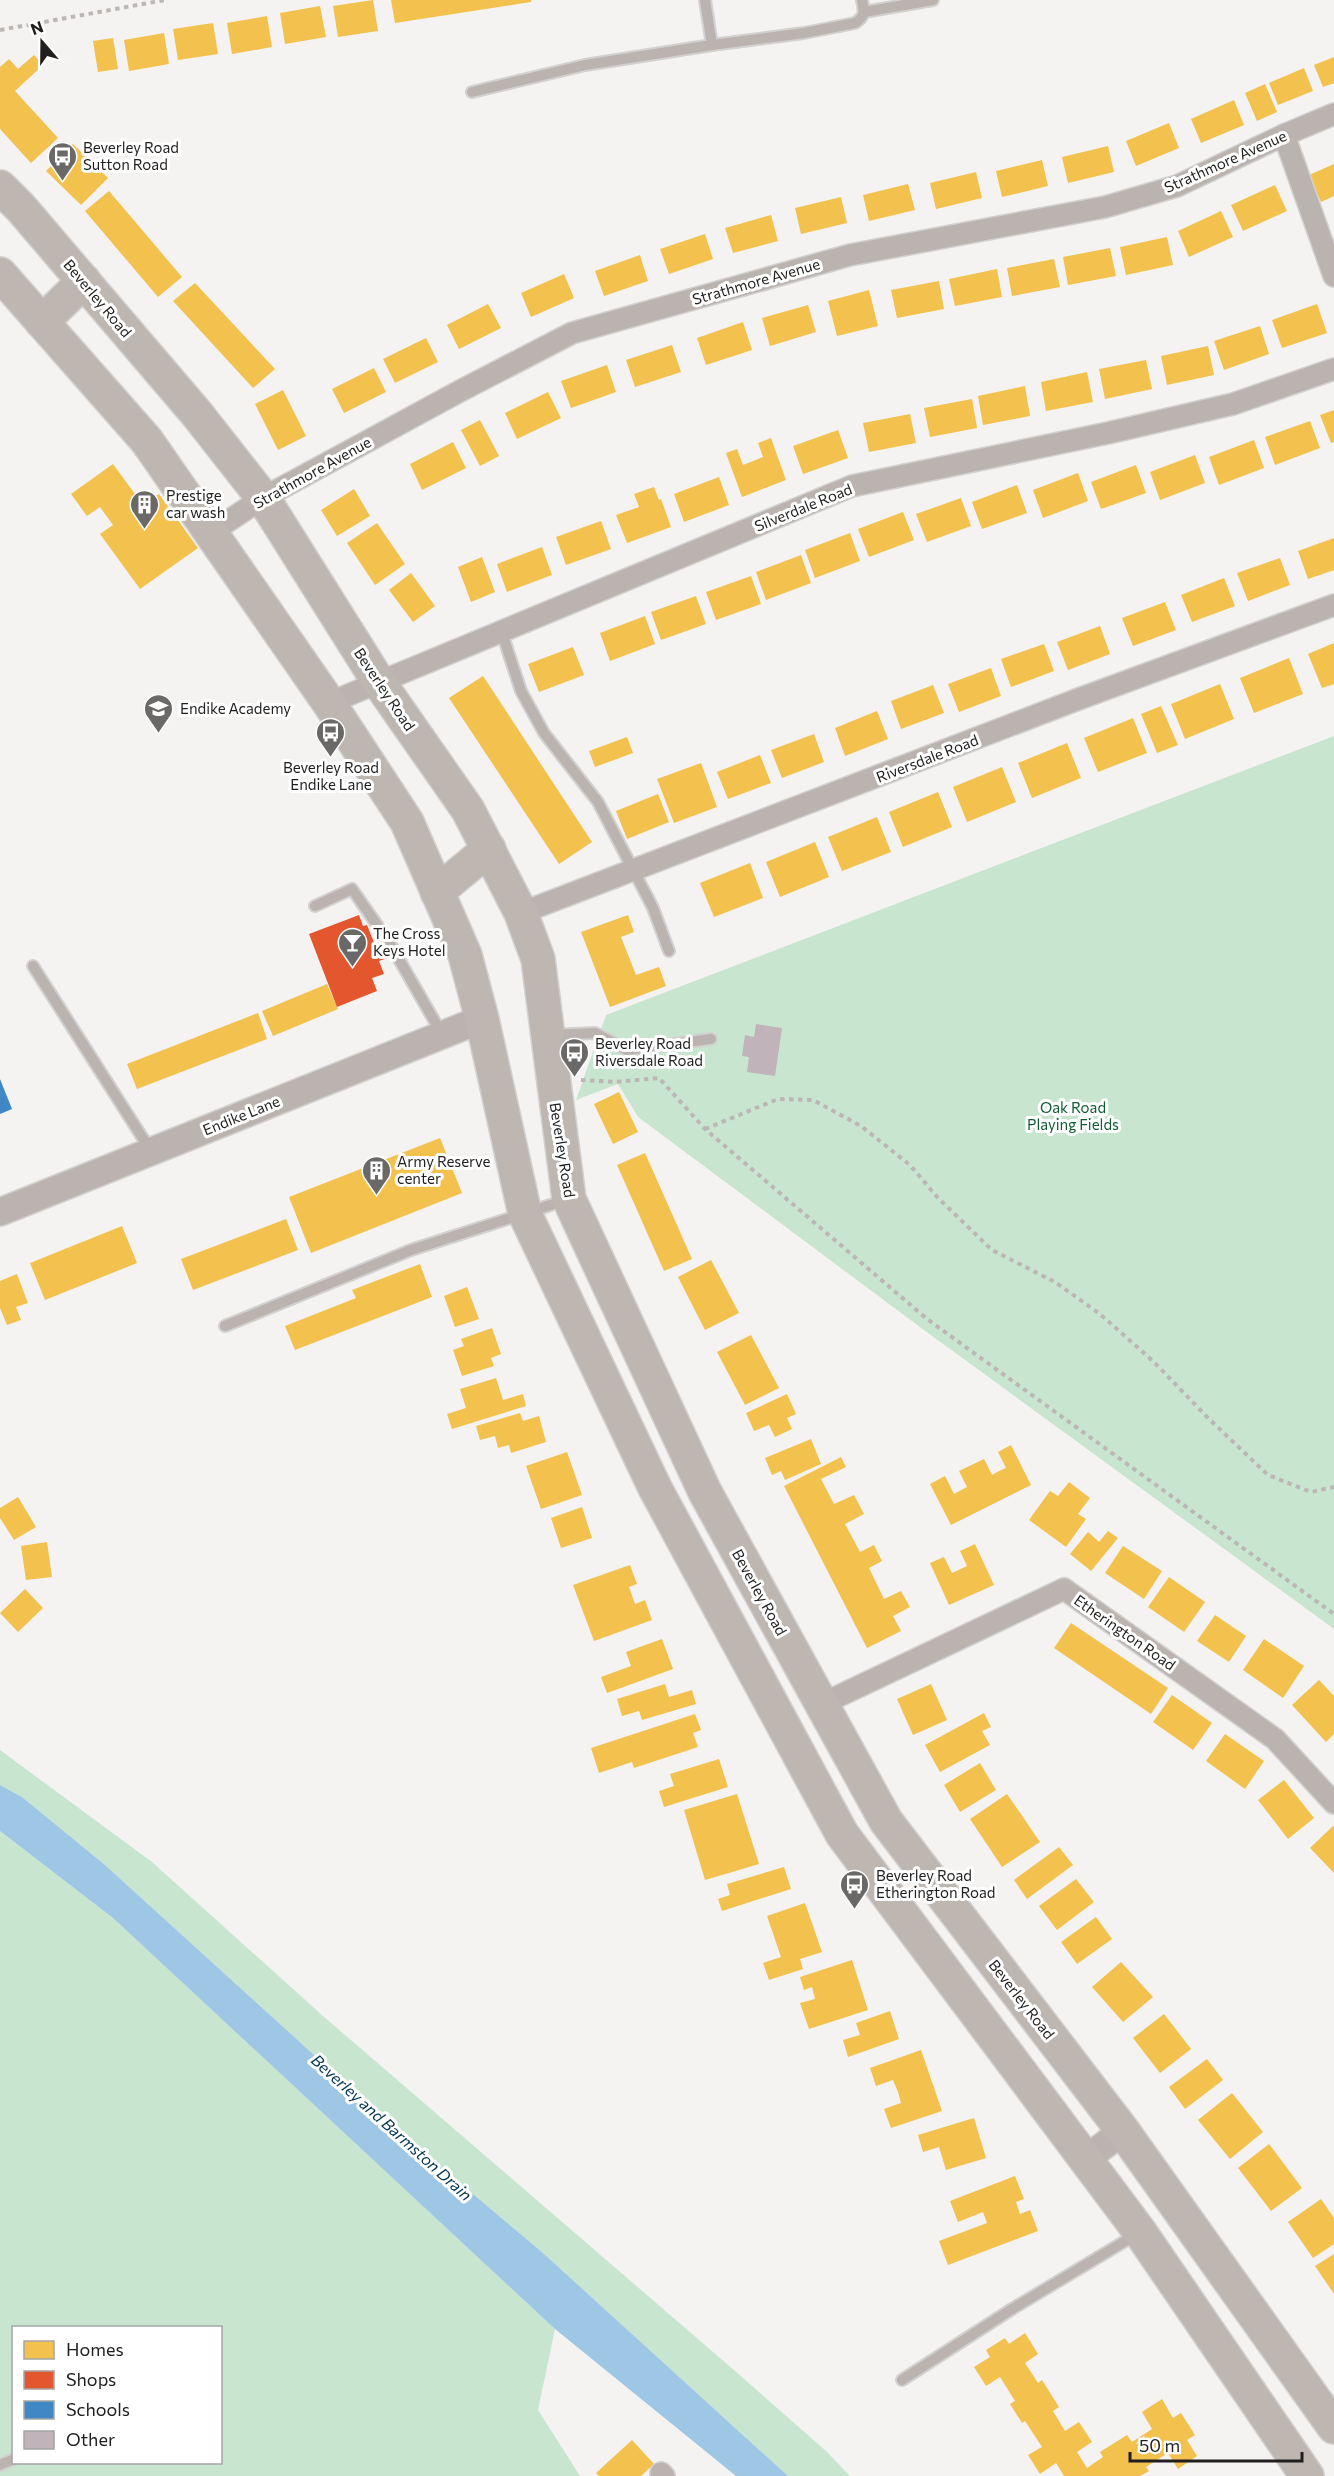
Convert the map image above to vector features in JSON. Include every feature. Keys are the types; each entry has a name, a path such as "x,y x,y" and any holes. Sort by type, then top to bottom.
{"main road":[{"name":"Beverley Road","path":"0,187 21,208 197,414 263,498 378,681 468,810 521,914 538,959 569,1199 705,1492 886,1821 1123,2131 1334,2427"},
{"path":"0,274 147,441 329,703 406,822 465,955 482,1019 525,1214 655,1488 842,1834 1140,2232 1307,2476"},
{"path":"42,322 84,281"},
{"path":"437,892 489,849"},
{"path":"609,1392 649,1374"},
{"path":"735,1636 773,1615"},
{"path":"829,1810 867,1787"}],"street":[{"name":"Strathmore Avenue","path":"210,532 263,498 572,333 850,255 1105,207 1177,186 1334,114"},
{"path":"1284,135 1334,276"},
{"name":"Silverdale Road","path":"329,703 852,486 1108,433 1233,404 1334,369"},
{"name":"Riversdale Road","path":"521,914 1076,700 1334,605"},
{"name":"Endike Lane","path":"0,1212 482,1019"},
{"name":"Etherington Road","path":"822,1704 1064,1589 1275,1739 1334,1803"},
{"path":"1086,2159 1123,2131"}],"lane":[{"path":"705,0 712,45"},
{"path":"472,92 585,65 804,33 855,23 862,19 864,12 862,0"},
{"path":"864,12 933,0"},
{"path":"501,630 521,691 544,733 598,802 653,908 669,951"},
{"path":"315,906 352,889 389,942 442,1035"},
{"path":"33,966 152,1151"},
{"path":"548,1048 595,1033 627,1050 711,1039"},
{"path":"225,1326 411,1250 569,1199"},
{"path":"902,2380 1012,2309 1140,2232"}],"path":[{"path":"0,30 165,0"},
{"path":"548,1048 567,1079 615,1082 659,1078 705,1129 927,1319 1334,1614"},
{"path":"705,1129 777,1099 813,1100 861,1126 910,1165 938,1198 992,1250 1055,1282 1100,1314 1154,1362 1268,1475 1311,1492 1334,1487"}],"green space":[{"name":"Oak Road Playing Fields","path":"1334,736 1334,1629 928,1333 638,1117 618,1084 576,1100 606,1015"},
{"path":"0,1750 152,1862 323,2016 734,2370 826,2451 850,2476 788,2476 543,2253 390,2124 105,1865 22,1797 0,1785"},
{"path":"0,1831 113,1918 555,2329 538,2410 580,2476 0,2476"}],"water":[{"name":"Beverley and Barmston Drain","path":"0,1785 22,1797 105,1865 390,2124 543,2253 788,2476 736,2476 555,2329 113,1918 0,1831"}],"building: Homes":[{"path":"373,0 378,31 338,37 333,6"},
{"path":"391,0 531,0 531,2 395,23"},
{"path":"320,6 326,37 285,44 280,13"},
{"path":"267,16 272,47 232,54 227,23"},
{"path":"213,23 218,54 178,60 173,29"},
{"path":"164,33 169,64 129,71 124,40"},
{"path":"113,38 118,69 98,72 93,41"},
{"path":"34,55 43,65 15,91 58,138 31,163 0,129 0,67 9,59 18,69"},
{"path":"1334,57 1334,83 1323,87 1314,65"},
{"path":"1304,68 1313,91 1278,105 1269,83"},
{"path":"1265,84 1277,112 1257,121 1245,93"},
{"path":"1234,100 1244,125 1201,143 1191,119"},
{"path":"1169,123 1179,148 1136,166 1126,141"},
{"path":"73,144 108,178 81,205 46,171"},
{"path":"1108,146 1114,172 1068,183 1062,157"},
{"path":"1042,160 1048,186 1002,197 996,171"},
{"path":"1334,164 1334,196 1321,202 1309,175"},
{"path":"976,172 982,198 936,209 930,183"},
{"path":"908,184 915,210 869,221 863,195"},
{"path":"1275,185 1287,211 1243,231 1231,205"},
{"path":"109,191 182,277 158,297 85,211"},
{"path":"841,197 847,223 801,234 795,208"},
{"path":"1221,211 1233,237 1189,257 1178,231"},
{"path":"771,215 778,241 733,253 725,228"},
{"path":"705,234 713,259 669,274 660,249"},
{"path":"1167,237 1173,265 1126,275 1120,247"},
{"path":"1110,248 1116,276 1068,285 1063,257"},
{"path":"640,255 648,281 604,296 595,271"},
{"path":"1054,259 1060,287 1012,296 1007,268"},
{"path":"997,269 1002,297 955,306 949,279"},
{"path":"564,274 574,298 531,317 521,293"},
{"path":"939,281 944,309 897,318 891,290"},
{"path":"195,283 275,369 253,388 173,301"},
{"path":"869,290 878,326 837,336 828,301"},
{"path":"488,304 501,328 459,349 447,325"},
{"path":"1317,304 1327,333 1282,348 1272,320"},
{"path":"808,305 816,332 770,346 762,318"},
{"path":"743,322 752,350 706,365 697,338"},
{"path":"1260,326 1269,354 1224,370 1214,341"},
{"path":"426,338 438,362 395,383 383,359"},
{"path":"672,345 681,372 635,387 626,360"},
{"path":"1208,346 1214,375 1167,385 1161,356"},
{"path":"1146,360 1152,389 1105,399 1099,369"},
{"path":"607,365 616,392 571,408 561,381"},
{"path":"374,368 386,392 344,413 332,389"},
{"path":"1087,372 1093,402 1046,411 1041,382"},
{"path":"1025,386 1030,416 983,425 978,396"},
{"path":"283,390 306,436 278,450 255,404"},
{"path":"548,392 561,418 517,439 505,413"},
{"path":"972,399 977,428 930,437 924,408"},
{"path":"1334,410 1334,442 1331,443 1320,415"},
{"path":"910,414 916,443 869,452 863,423"},
{"path":"480,420 499,456 480,466 461,430"},
{"path":"1310,421 1320,448 1275,465 1265,437"},
{"path":"838,430 848,458 803,474 793,446"},
{"path":"771,438 786,480 742,497 726,453 737,449 743,465 763,457 758,443"},
{"path":"1254,440 1264,468 1219,485 1209,457"},
{"path":"453,442 466,468 422,490 410,464"},
{"path":"1195,455 1205,483 1160,500 1150,472"},
{"name":"Prestige car wash","path":"113,464 143,505 159,494 198,548 140,589 100,534 113,525 100,507 87,516 71,494"},
{"path":"1136,465 1146,493 1101,509 1091,482"},
{"path":"1078,473 1088,501 1043,518 1033,490"},
{"path":"719,477 729,505 684,522 674,494"},
{"path":"1017,485 1027,513 982,529 972,502"},
{"path":"654,487 671,527 627,543 616,515 639,507 634,494"},
{"path":"354,489 370,516 337,536 321,510"},
{"path":"961,498 971,526 927,542 916,514"},
{"path":"903,512 914,540 869,557 858,529"},
{"path":"601,521 611,549 566,565 556,537"},
{"path":"377,523 405,564 375,585 347,543"},
{"path":"850,533 860,561 815,578 805,550"},
{"path":"1334,538 1334,570 1308,579 1298,551"},
{"path":"542,547 552,575 507,592 497,564"},
{"path":"801,555 811,583 766,600 756,572"},
{"path":"482,557 495,592 471,602 458,567"},
{"path":"1280,558 1290,585 1248,601 1237,573"},
{"path":"411,573 435,606 413,622 389,590"},
{"path":"751,576 761,604 716,620 706,592"},
{"path":"1224,578 1235,606 1192,622 1181,595"},
{"path":"696,596 706,624 661,640 651,612"},
{"path":"1165,602 1176,630 1133,646 1122,618"},
{"path":"645,616 655,644 610,661 600,633"},
{"path":"1100,626 1110,654 1068,670 1057,642"},
{"path":"1334,643 1334,684 1322,688 1308,654"},
{"path":"1044,644 1054,671 1011,687 1001,659"},
{"path":"573,647 584,675 539,692 528,664"},
{"path":"1289,658 1303,694 1254,713 1240,678"},
{"path":"991,668 1001,696 959,712 948,684"},
{"path":"483,676 592,842 559,864 449,698"},
{"path":"1220,684 1234,719 1185,739 1171,704"},
{"path":"933,685 944,713 901,729 891,701"},
{"path":"1161,706 1178,745 1157,753 1141,714"},
{"path":"877,711 888,739 845,756 835,728"},
{"path":"1133,718 1147,753 1098,772 1084,738"},
{"path":"814,734 824,762 782,778 771,750"},
{"path":"627,737 633,753 595,767 589,751"},
{"path":"1067,743 1081,778 1032,798 1018,763"},
{"path":"760,755 771,783 728,799 717,772"},
{"path":"701,763 717,807 674,823 657,779"},
{"path":"1002,767 1016,802 967,822 953,787"},
{"path":"938,792 952,827 903,847 889,812"},
{"path":"658,794 669,822 627,839 616,811"},
{"path":"877,817 891,852 842,871 828,837"},
{"path":"815,842 829,877 780,897 766,862"},
{"path":"750,863 763,898 714,917 700,883"},
{"path":"628,915 634,932 621,937 636,975 659,967 666,986 610,1007 581,932"},
{"path":"327,984 338,1009 273,1036 262,1011"},
{"path":"258,1013 267,1039 137,1089 127,1064"},
{"path":"619,1092 638,1132 613,1144 594,1104"},
{"name":"Army Reserve center","path":"440,1138 462,1193 311,1253 289,1197"},
{"path":"645,1153 692,1259 664,1271 617,1165"},
{"path":"286,1219 298,1250 193,1290 181,1259"},
{"path":"122,1226 137,1263 45,1300 30,1263"},
{"path":"711,1260 739,1313 705,1330 678,1277"},
{"path":"420,1264 432,1297 295,1350 285,1326 356,1298 352,1290"},
{"path":"17,1274 28,1303 16,1307 21,1320 7,1325 0,1308 0,1281"},
{"path":"467,1287 479,1319 455,1327 444,1296"},
{"path":"492,1328 501,1354 491,1358 494,1366 462,1376 453,1350 464,1346 461,1339"},
{"path":"751,1335 779,1388 745,1405 717,1352"},
{"path":"496,1378 503,1400 523,1394 526,1406 452,1429 447,1414 466,1408 460,1389"},
{"path":"787,1394 796,1414 787,1418 792,1429 775,1437 769,1425 754,1431 746,1413"},
{"path":"520,1413 523,1421 539,1416 546,1442 511,1453 509,1445 498,1448 495,1436 480,1440 476,1426"},
{"path":"811,1439 821,1464 785,1480 781,1471 772,1475 765,1458"},
{"path":"1011,1445 1031,1485 951,1525 930,1484 945,1476 954,1494 967,1487 959,1471 984,1459 992,1475 1006,1468 998,1452"},
{"path":"567,1452 582,1495 541,1509 526,1466"},
{"path":"841,1457 846,1467 821,1479 834,1504 854,1495 864,1514 845,1524 860,1552 874,1545 882,1561 869,1568 884,1599 901,1591 910,1607 893,1616 901,1631 867,1648 784,1486"},
{"path":"1069,1482 1090,1498 1078,1514 1086,1519 1066,1547 1029,1520 1050,1491 1058,1496"},
{"path":"18,1497 36,1527 14,1540 0,1518 0,1508"},
{"path":"582,1507 592,1538 561,1548 551,1518"},
{"path":"1108,1531 1118,1538 1091,1571 1070,1554 1088,1532 1099,1542"},
{"path":"47,1542 52,1577 26,1580 21,1546"},
{"path":"975,1544 994,1585 949,1605 930,1563 944,1557 952,1573 967,1566 960,1551"},
{"path":"1123,1546 1162,1571 1144,1599 1105,1573"},
{"path":"630,1565 637,1584 629,1587 635,1604 645,1600 652,1620 594,1641 573,1585"},
{"path":"1169,1577 1205,1602 1184,1632 1148,1607"},
{"path":"25,1589 43,1608 18,1632 0,1613"},
{"path":"1215,1615 1246,1636 1229,1662 1197,1641"},
{"path":"1071,1623 1168,1688 1151,1714 1054,1648"},
{"path":"662,1639 673,1669 607,1693 601,1677 631,1666 626,1652"},
{"path":"1264,1639 1304,1666 1283,1698 1243,1670"},
{"path":"1319,1680 1334,1696 1334,1734 1326,1742 1292,1705"},
{"path":"665,1684 669,1697 692,1690 696,1704 642,1720 639,1711 622,1716 617,1699"},
{"path":"931,1684 947,1720 913,1735 897,1699"},
{"path":"1172,1695 1212,1723 1193,1750 1153,1722"},
{"path":"984,1713 991,1727 982,1731 990,1745 940,1772 925,1745"},
{"path":"695,1714 701,1730 693,1733 698,1747 634,1768 632,1762 599,1773 591,1748"},
{"path":"1225,1734 1264,1761 1245,1789 1206,1761"},
{"path":"719,1759 728,1787 664,1807 659,1791 674,1786 670,1774"},
{"path":"980,1763 996,1790 960,1812 944,1785"},
{"path":"1284,1780 1314,1818 1288,1839 1258,1800"},
{"path":"737,1794 759,1864 705,1880 684,1810"},
{"path":"1007,1794 1040,1842 1002,1867 970,1819"},
{"path":"1334,1827 1334,1873 1310,1848"},
{"path":"1059,1847 1073,1865 1027,1899 1014,1880"},
{"path":"784,1867 791,1889 722,1911 718,1899 730,1895 727,1884"},
{"path":"1076,1879 1094,1902 1057,1930 1039,1906"},
{"path":"805,1903 822,1952 800,1959 803,1969 769,1980 763,1963 781,1957 767,1916"},
{"path":"1096,1917 1112,1939 1077,1964 1061,1942"},
{"path":"852,1960 868,2010 809,2029 800,2003 815,1999 812,1987 804,1990 800,1977"},
{"path":"1121,1962 1153,1997 1123,2022 1092,1987"},
{"path":"890,2011 899,2039 848,2057 843,2040 860,2035 856,2023"},
{"path":"1164,2014 1191,2049 1160,2073 1133,2038"},
{"path":"921,2050 942,2111 891,2128 884,2109 901,2103 898,2092 893,2080 876,2086 870,2068"},
{"path":"1207,2059 1223,2080 1185,2109 1169,2087"},
{"path":"1232,2093 1263,2132 1230,2159 1198,2120"},
{"path":"974,2118 986,2158 946,2170 939,2147 923,2152 918,2135"},
{"path":"1269,2144 1302,2188 1271,2211 1238,2168"},
{"path":"1015,2176 1024,2199 1016,2202 1020,2214 1030,2210 1038,2231 948,2265 939,2241 987,2223 983,2212 958,2222 950,2201"},
{"path":"1321,2199 1334,2218 1334,2244 1313,2258 1288,2222"},
{"path":"1334,2254 1334,2294 1315,2266"},
{"path":"1025,2333 1038,2354 1025,2363 1038,2383 1042,2380 1059,2407 1053,2411 1065,2431 1079,2422 1092,2442 1077,2452 1087,2468 1103,2457 1100,2452 1127,2435 1132,2442 1152,2429 1142,2412 1162,2399 1173,2418 1181,2413 1195,2435 1187,2440 1197,2456 1178,2469 1168,2453 1146,2467 1149,2471 1140,2476 1064,2476 1056,2463 1040,2474 1028,2455 1042,2447 1025,2421 1022,2423 1010,2404 1015,2401 1000,2377 986,2386 974,2367 990,2357 986,2350 1005,2338 1009,2344"},
{"path":"632,2440 654,2464 641,2476 599,2476 596,2473"}],"building: Shops":[{"name":"The Cross Keys Hotel","path":"359,915 363,926 367,925 375,945 387,940 393,956 379,961 384,974 372,978 377,991 337,1007 309,934"}],"building: Schools":[{"path":"0,1079 12,1109 0,1114"}],"building: Other":[{"path":"756,1024 782,1028 775,1076 747,1072 749,1057 742,1056 745,1035 754,1037"}],"place":[{"name":"Beverley Road Sutton Road","path":"62,182"},
{"name":"Prestige car wash","path":"145,530"},
{"name":"Endike Academy","path":"159,734"},
{"name":"Beverley Road Endike Lane","path":"331,758"},
{"name":"The Cross Keys Hotel","path":"352,968"},
{"name":"Beverley Road Riversdale Road","path":"574,1078"},
{"name":"Army Reserve center","path":"376,1196"},
{"name":"Beverley Road Etherington Road","path":"855,1910"}]}
